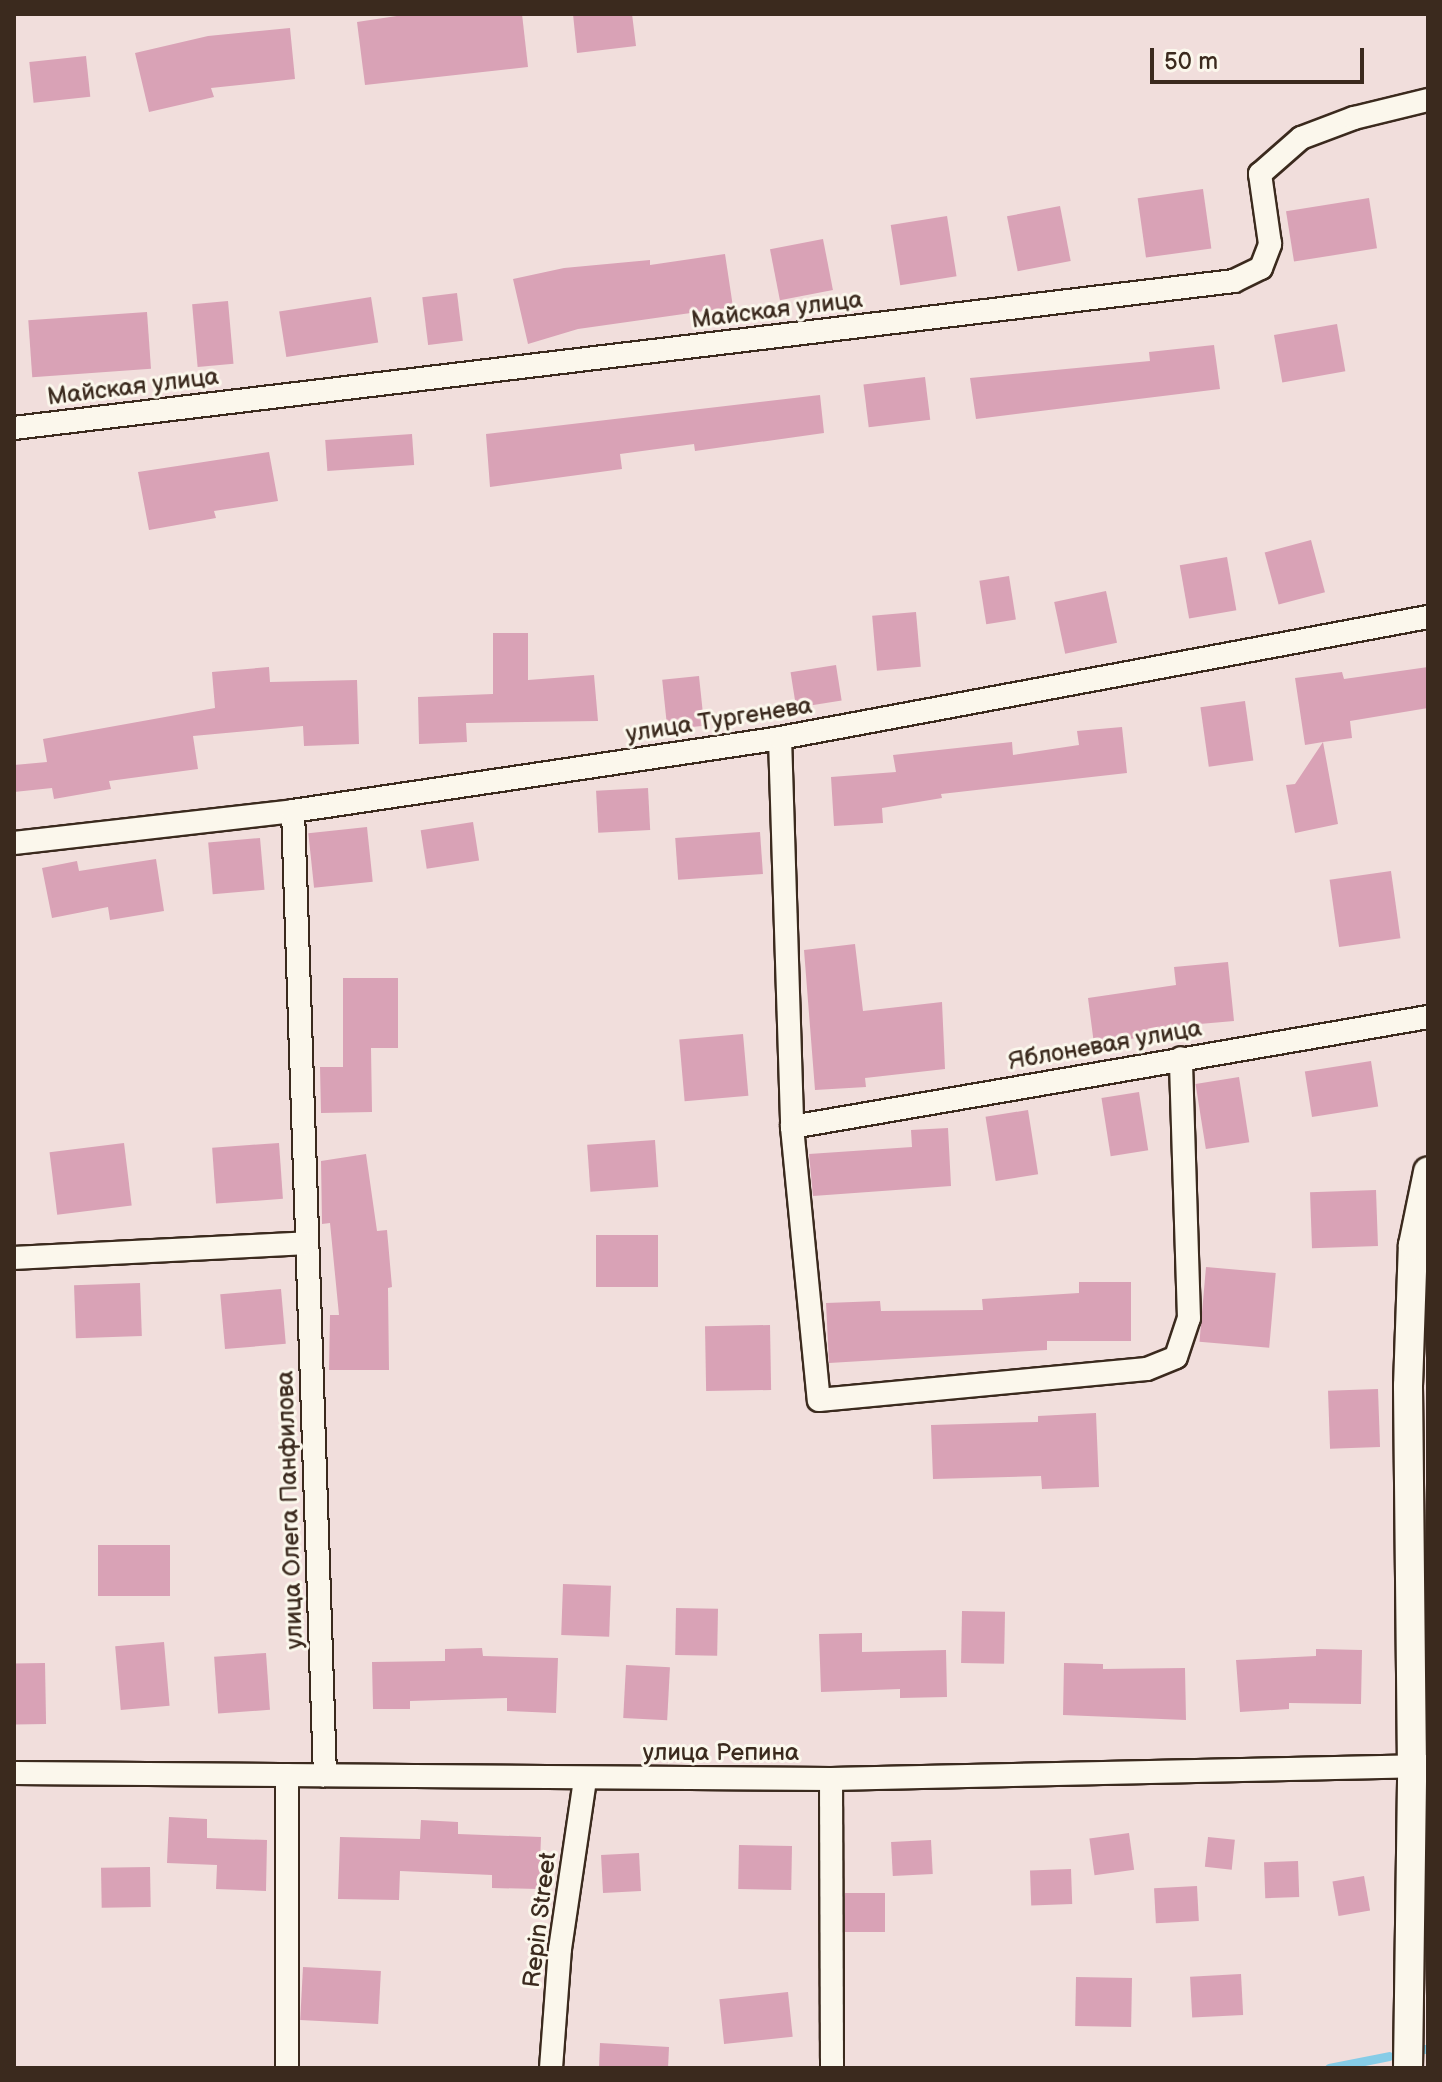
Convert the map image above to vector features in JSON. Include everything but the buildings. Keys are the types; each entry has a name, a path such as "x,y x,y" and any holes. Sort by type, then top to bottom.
{"street":[{"name":"Майская улица","path":"14,428 1234,281 1261,268 1270,244 1260,174 1301,138 1354,118 1428,100"},
{"name":"улица Тургенева","path":"14,843 293,811 780,738 1428,617"},
{"path":"780,738 792,1127 819,1400 1147,1369 1176,1357 1189,1318 1181,1058"},
{"name":"улица Олега Панфилова","path":"293,811 325,1775"},
{"name":"Яблоневая улица","path":"792,1127 1428,1017"},
{"path":"1408,2068 1420,1767 1408,1386 1413,1245 1428,1172"},
{"path":"14,1258 307,1243"},
{"name":"улица Репина","path":"14,1773 585,1780 831,1779 1420,1767"},
{"path":"287,1775 287,2068"},
{"path":"831,1779 832,2068"},
{"name":"Repin Street","path":"551,2068 560,1949 585,1780"}],"waterway":[{"path":"1329,2068 1389,2056"}]}
